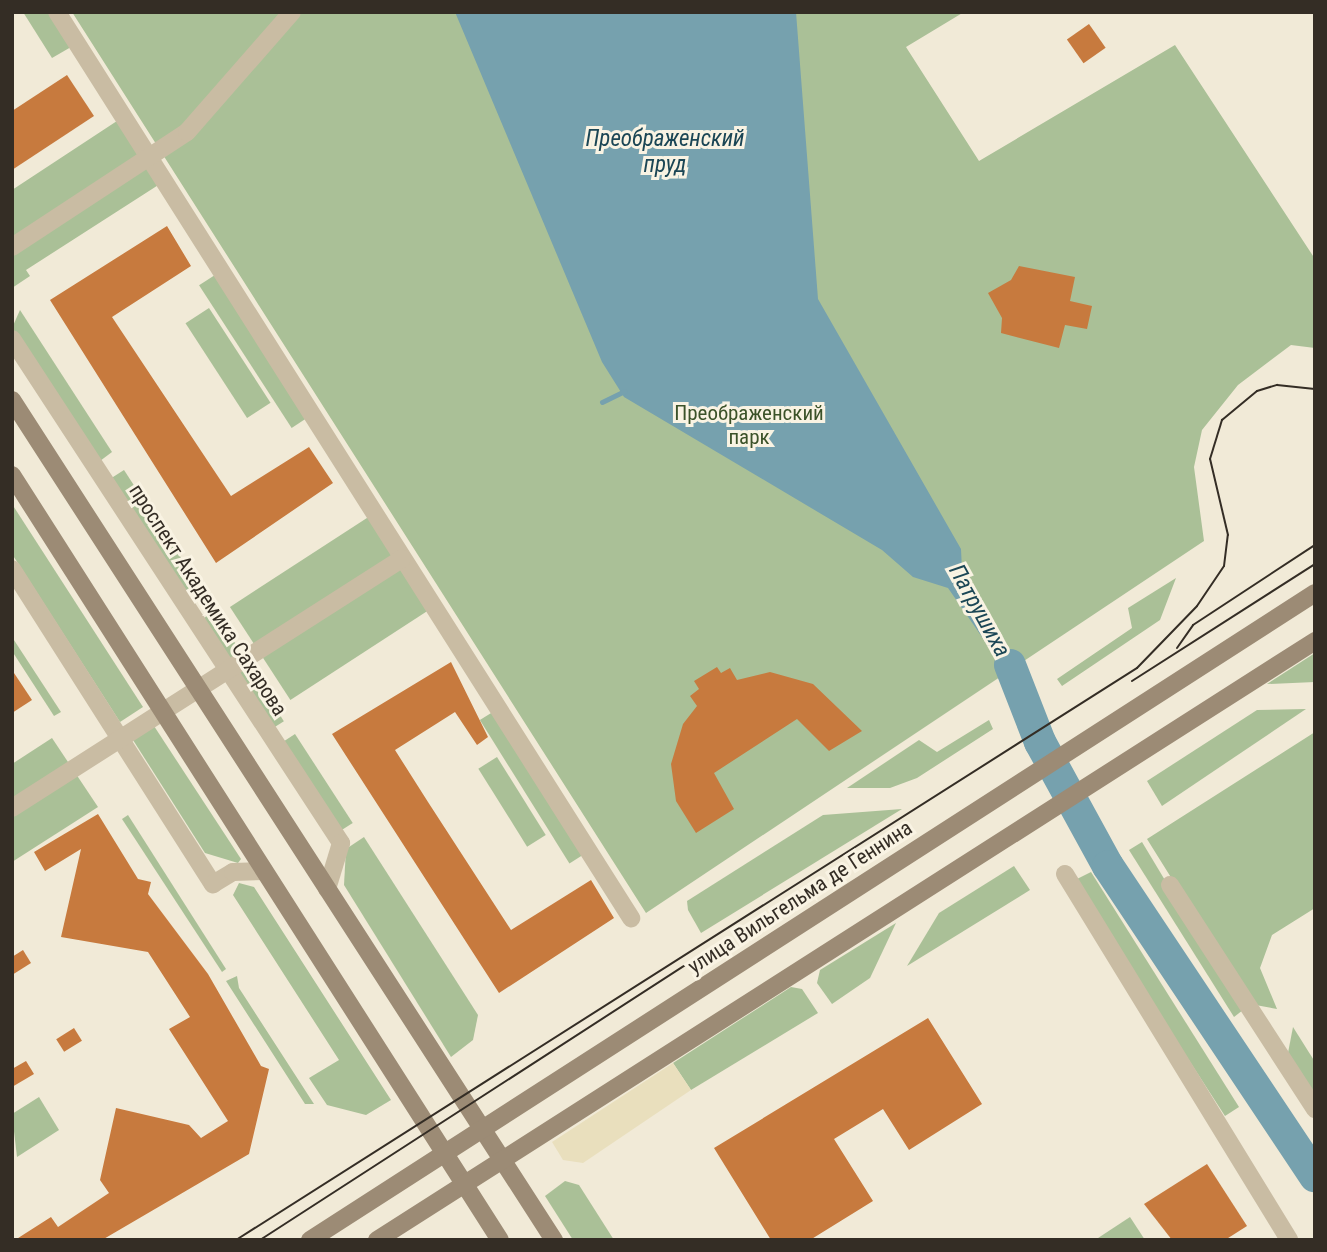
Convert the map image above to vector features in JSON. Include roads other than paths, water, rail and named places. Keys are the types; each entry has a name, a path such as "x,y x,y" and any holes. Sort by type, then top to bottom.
{"main road":[{"path":"12,400 554,1240"},
{"path":"12,475 500,1240"},
{"name":"улица Вильгельма де Геннина","path":"310,1240 1315,593"},
{"path":"377,1240 1315,641"}],"street":[{"path":"57,12 631,918"},
{"path":"12,247 151,158 195,124 292,12"},
{"name":"проспект Академика Сахарова","path":"12,339 341,843 327,890"},
{"path":"12,808 402,559"},
{"path":"12,569 213,884 233,873 264,870"},
{"path":"1065,874 1289,1240"},
{"path":"1170,885 1315,1109"}],"water":[{"name":"Преображенский пруд","path":"455,12 796,12 818,299 961,549 962,570 1039,698 1018,711 998,660 948,588 913,577 882,550 624,397 602,362"}],"waterway":[{"path":"602,402 625,391"},
{"name":"Патрушиха","path":"1010,665 1040,742 1108,866 1315,1176"}],"tram line":[{"path":"236,1240 1137,668 1197,606 1224,566 1228,535 1210,459 1222,420 1257,391 1277,385 1315,389"},
{"path":"1177,648 1193,625 1315,545"},
{"path":"1132,681 1315,564"},
{"path":"260,1240 707,951"}],"park label":[{"name":"Преображенский парк","path":"749,425"}]}
